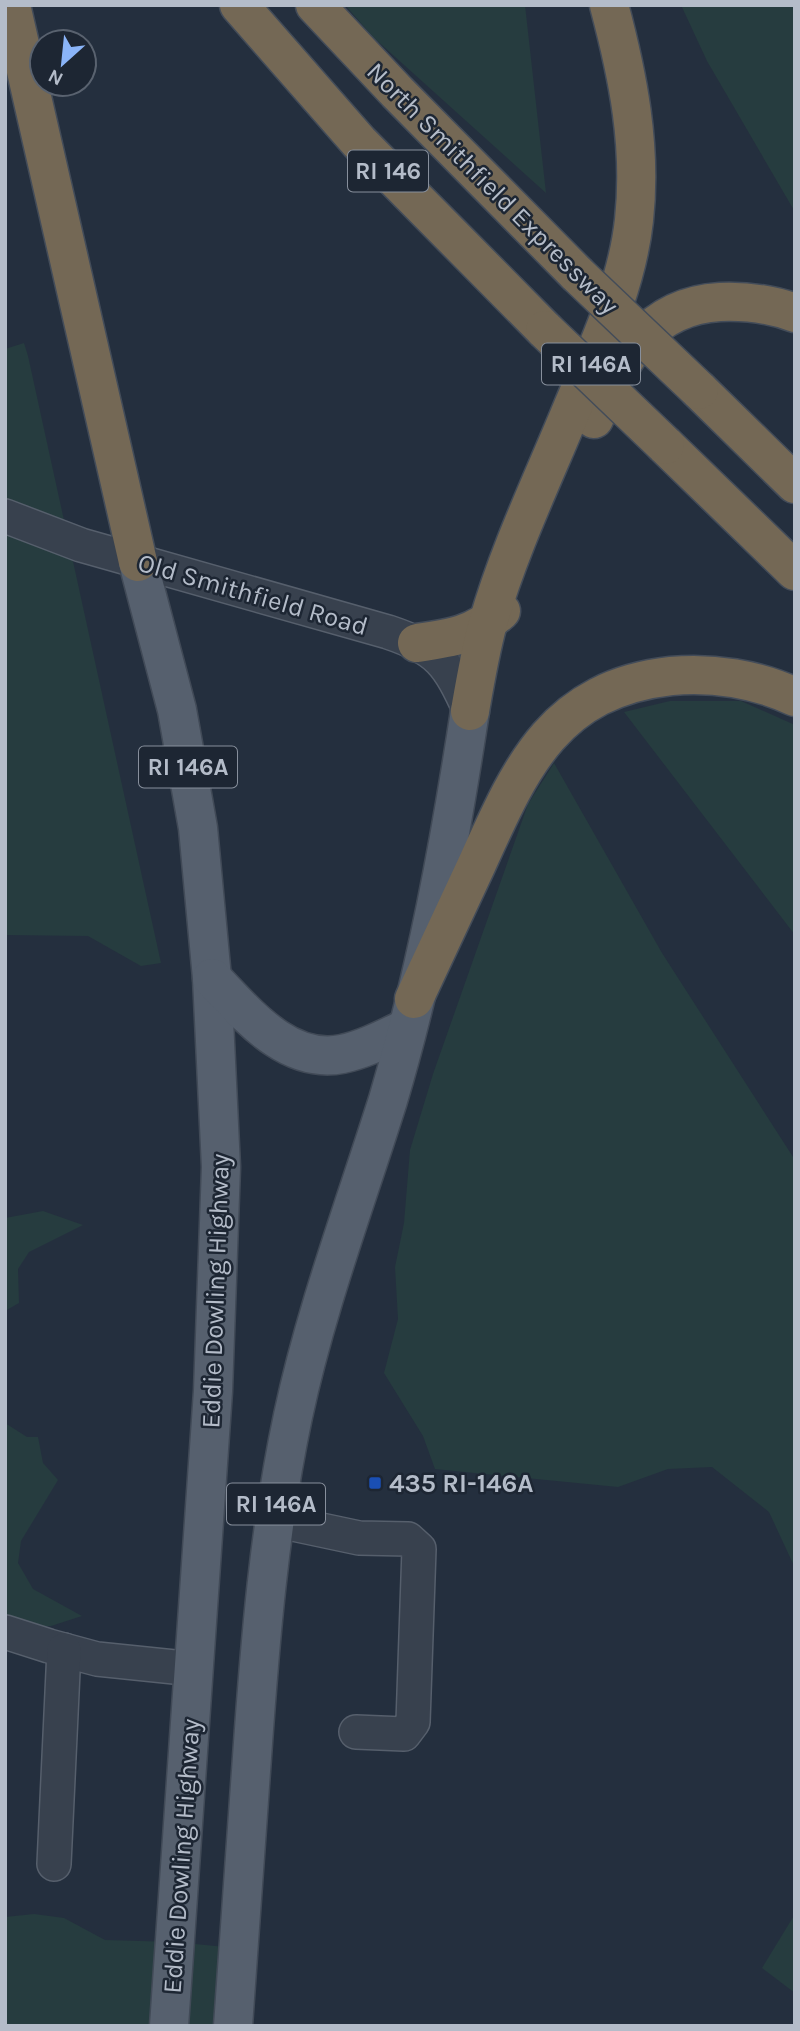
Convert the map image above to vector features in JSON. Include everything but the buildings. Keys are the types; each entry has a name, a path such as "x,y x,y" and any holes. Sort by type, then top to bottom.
{"highway":[{"name":"RI 146A","path":"11,5 138,562"},
{"name":"RI 146","path":"239,5 359,142 545,330 795,572"},
{"name":"North Smithfield Expressway","path":"316,5 397,92 577,274 795,484"},
{"name":"RI 146A","path":"470,711 488,623 510,558 606,327 630,243 635,204 635,147 628,81 609,5"},
{"path":"417,643 457,637 488,623 513,598 525,579 602,402 626,358 653,325 670,313 714,302 766,305 795,313"},
{"path":"411,1013 509,791 531,755 569,717 583,706 619,687 640,681 685,675 713,676 756,683 795,697"}],"main road":[{"name":"Eddie Dowling Highway","path":"138,562 162,646 187,760 198,828 212,978 221,1154 213,1391 169,2026"},
{"name":"RI 146A","path":"233,2026 259,1647 274,1520 291,1425 328,1284 388,1099 411,1013 450,834 470,711"},
{"path":"212,978 259,1026 278,1039 312,1054 324,1056 360,1049 411,1013"}],"street":[{"name":"Old Smithfield Road","path":"5,516 81,545 388,632 417,643 446,666 470,711"},
{"path":"274,1520 359,1538 408,1539 419,1549 414,1722 404,1734 356,1732"},
{"path":"5,1632 97,1659 194,1669"},
{"path":"54,1864 64,1650"}],"green space":[{"path":"345,5 525,5 546,193 373,37"},
{"path":"681,5 795,5 795,212 707,61"},
{"path":"24,343 161,963 141,966 88,936 5,935 5,349"},
{"path":"670,701 741,701 795,725 795,935 624,712"},
{"path":"554,763 662,953 795,1160 795,1568 769,1512 712,1467 668,1469 618,1487 435,1469 423,1436 384,1373 398,1319 395,1267 404,1223 410,1150 433,1074 528,804"},
{"path":"43,1211 83,1225 29,1252 18,1269 19,1303 5,1311 5,1218"},
{"path":"5,1423 27,1437 38,1437 43,1463 58,1480 21,1541 18,1563 33,1589 82,1616 51,1626 5,1627"},
{"path":"34,1914 64,1918 105,1940 175,1942 245,1949 240,2026 5,2026 5,1917"},
{"path":"795,1914 795,1993 762,1968"}],"place":[{"name":"435 RI-146A","path":"375,1483"}]}
